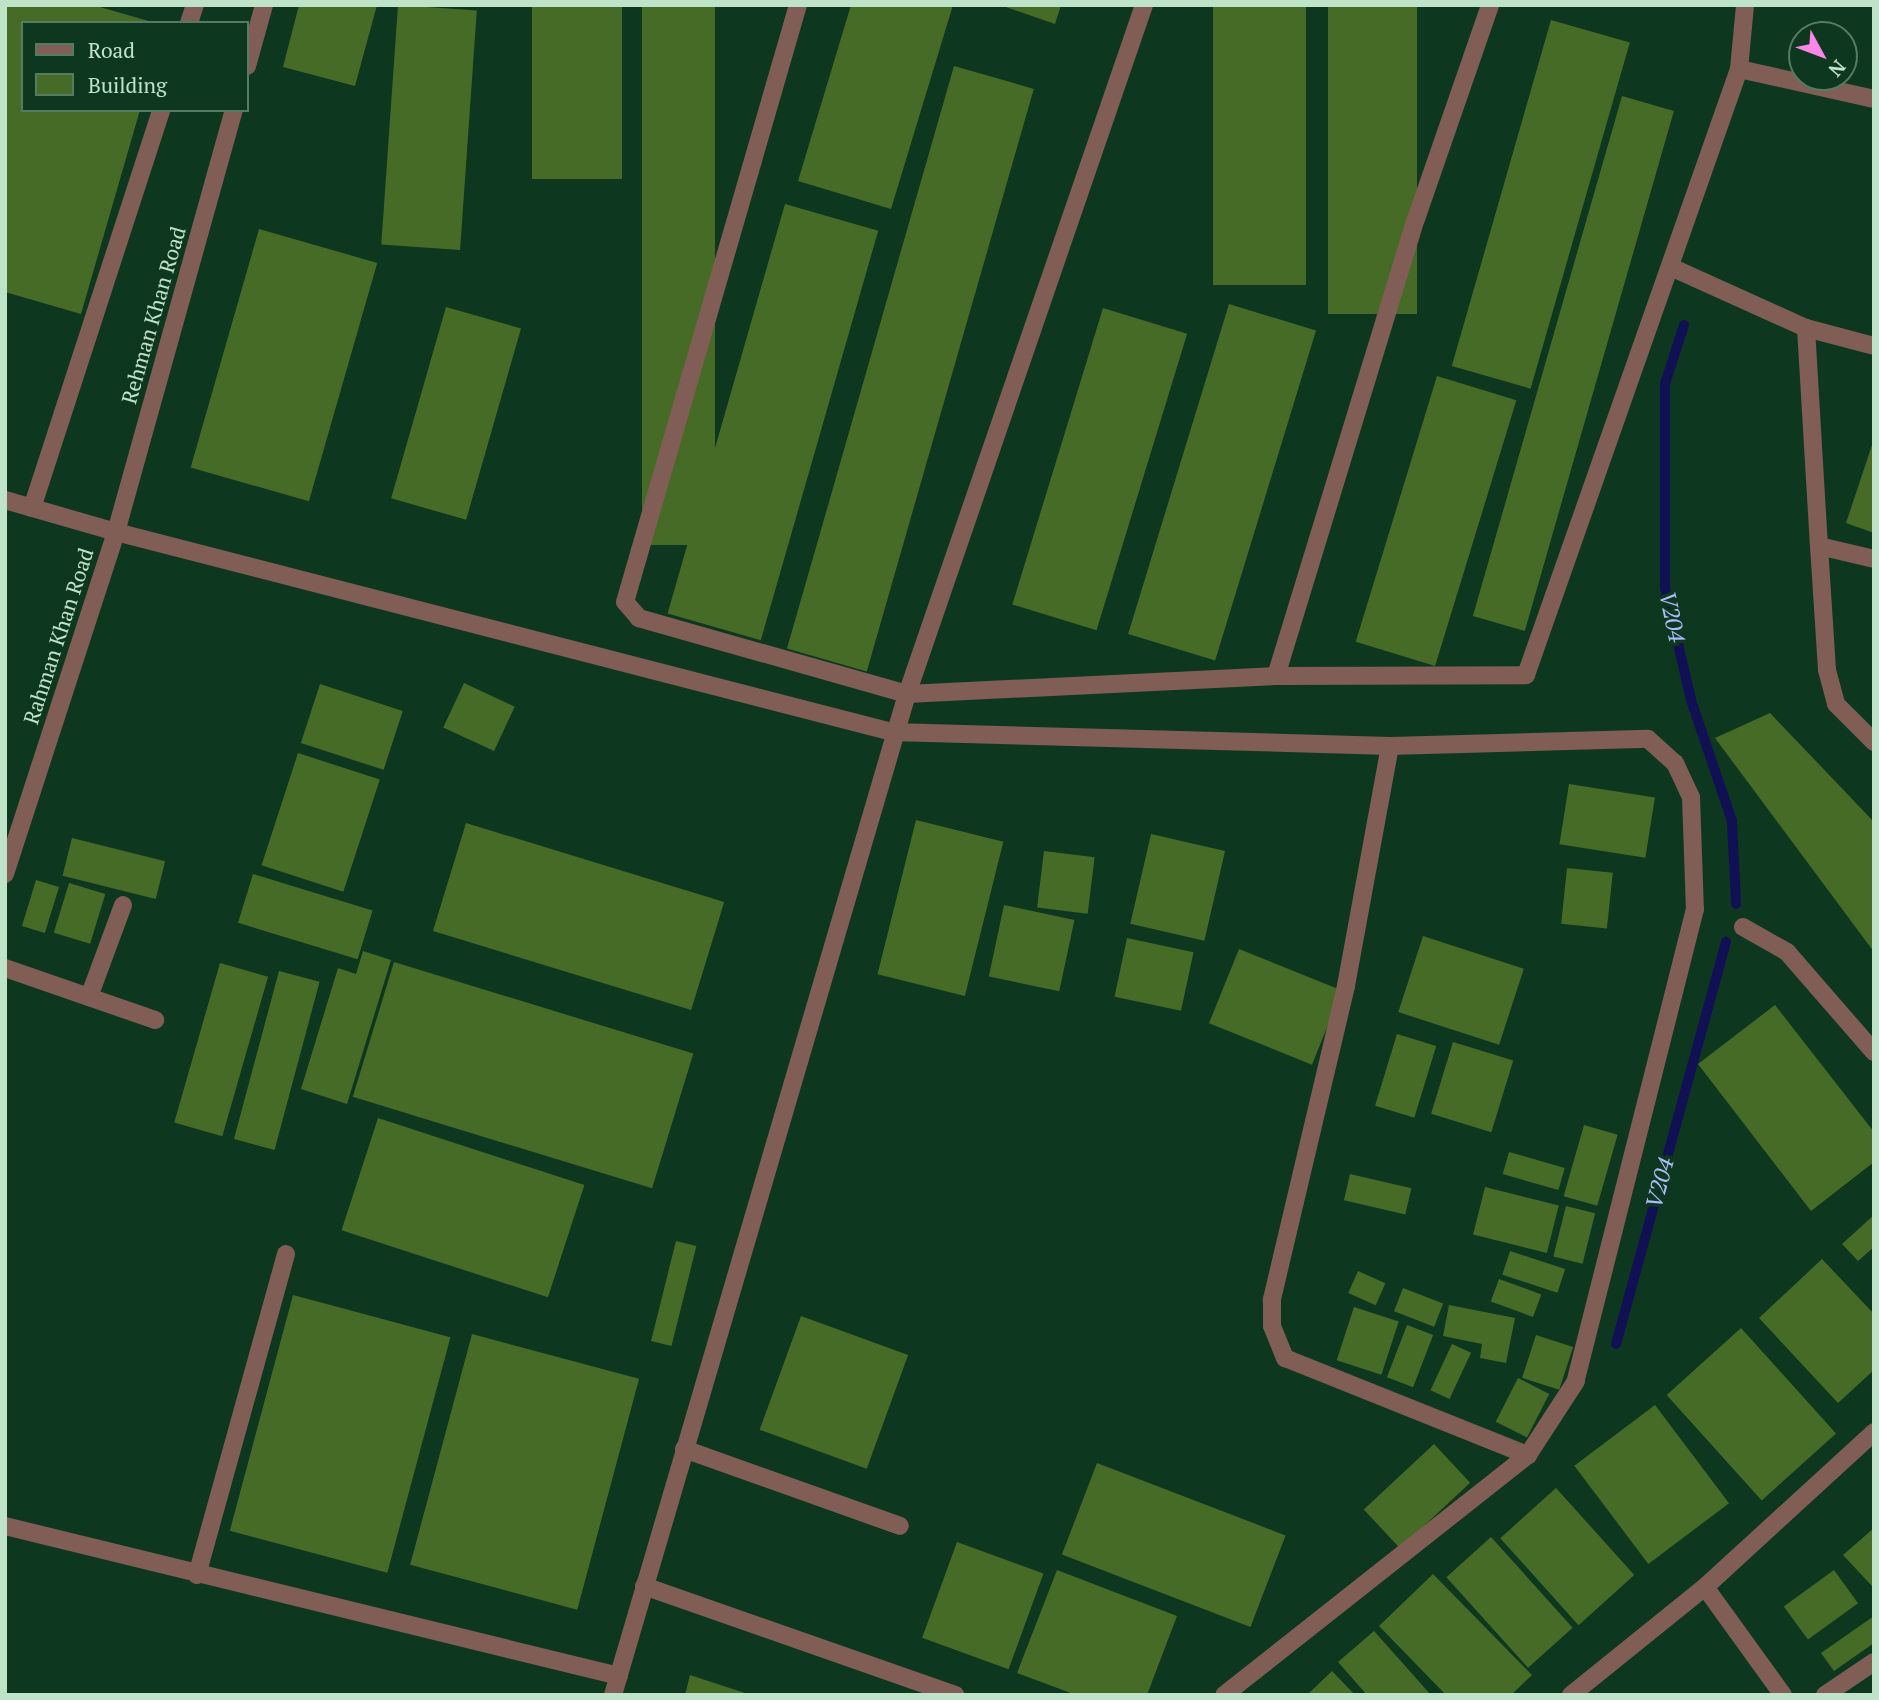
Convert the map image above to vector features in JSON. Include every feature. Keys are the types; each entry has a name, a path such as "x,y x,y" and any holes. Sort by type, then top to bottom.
{"street":[{"path":"248,62 264,5"},
{"path":"798,5 625,602 639,618 907,694 1276,676 1526,675 1673,268 1739,69 1745,5"},
{"path":"613,1695 892,732 1144,5"},
{"path":"1276,676 1416,219 1490,5"},
{"path":"1739,69 1874,99"},
{"path":"32,508 160,112"},
{"name":"Rehman Khan Road","path":"116,532 233,112"},
{"path":"1673,268 1806,328 1874,346"},
{"path":"1806,328 1830,682 1836,704 1874,742"},
{"path":"5,500 116,532 892,732 1390,746 1648,738 1675,763 1691,797 1695,909 1576,1381 1528,1454 1224,1695"},
{"name":"Rahman Khan Road","path":"5,874 116,532"},
{"path":"1819,546 1874,559"},
{"path":"1390,746 1346,986 1272,1300 1272,1326 1284,1357 1528,1454"},
{"path":"89,997 123,905"},
{"path":"1743,927 1787,953 1874,1052"},
{"path":"5,968 155,1020"},
{"path":"197,1575 286,1254"},
{"path":"1571,1695 1705,1587 1874,1432"},
{"path":"684,1448 900,1526"},
{"path":"5,1526 619,1676"},
{"path":"644,1586 956,1695"},
{"path":"1705,1587 1783,1695"},
{"path":"1825,1695 1874,1662"}],"building":[{"path":"5,5 93,5 149,21 21,21 21,112 139,112 81,314 5,292"},
{"path":"299,5 377,5 355,86 283,67"},
{"path":"398,5 477,11 460,250 381,244"},
{"path":"532,5 622,5 622,179 532,179"},
{"path":"642,5 715,5 715,545 642,545"},
{"path":"851,5 953,5 891,209 798,181"},
{"path":"1000,5 1061,5 1055,24"},
{"path":"1213,5 1306,5 1306,285 1213,285"},
{"path":"1328,5 1417,5 1417,314 1328,314"},
{"path":"1551,20 1630,43 1531,389 1452,366"},
{"path":"954,66 1034,89 867,671 787,649"},
{"path":"1622,96 1674,111 1525,631 1473,616"},
{"path":"785,204 878,231 761,640 668,613"},
{"path":"259,229 377,263 309,501 191,467"},
{"path":"1229,304 1316,331 1215,661 1128,634"},
{"path":"446,307 521,328 466,520 391,498"},
{"path":"1103,308 1187,334 1097,630 1012,604"},
{"path":"1437,376 1516,400 1435,666 1356,642"},
{"path":"1874,439 1874,533 1846,523"},
{"path":"464,683 515,707 494,751 443,727"},
{"path":"320,684 403,711 384,770 301,743"},
{"path":"1770,713 1874,822 1874,952 1715,738"},
{"path":"298,753 380,780 343,892 262,865"},
{"path":"1569,784 1655,798 1645,858 1559,844"},
{"path":"916,820 1003,842 965,996 878,974"},
{"path":"466,823 724,902 691,1010 433,931"},
{"path":"1151,834 1225,851 1204,941 1130,924"},
{"path":"72,838 165,861 156,899 63,876"},
{"path":"1044,851 1095,857 1088,914 1037,908"},
{"path":"1567,868 1613,873 1607,929 1561,924"},
{"path":"253,874 373,911 358,959 238,923"},
{"path":"36,880 59,887 45,933 22,926"},
{"path":"69,883 105,894 90,944 54,933"},
{"path":"1004,905 1074,920 1059,991 989,976"},
{"path":"1423,936 1524,969 1499,1045 1398,1012"},
{"path":"1127,938 1194,952 1181,1011 1115,997"},
{"path":"1239,949 1342,991 1312,1065 1209,1023"},
{"path":"363,951 391,960 347,1104 301,1089 338,968 356,974"},
{"path":"394,962 693,1054 652,1188 353,1097"},
{"path":"220,963 268,977 222,1136 174,1123"},
{"path":"279,971 320,982 275,1150 234,1139"},
{"path":"1775,1005 1874,1132 1874,1162 1811,1211 1698,1064"},
{"path":"1397,1034 1436,1046 1414,1118 1375,1106"},
{"path":"1453,1042 1513,1060 1491,1132 1431,1114"},
{"path":"378,1118 584,1185 548,1297 342,1230"},
{"path":"1584,1125 1618,1135 1597,1206 1564,1196"},
{"path":"1509,1152 1565,1168 1558,1190 1503,1174"},
{"path":"1350,1174 1411,1188 1405,1214 1344,1200"},
{"path":"1485,1187 1559,1205 1547,1253 1473,1235"},
{"path":"1566,1206 1595,1213 1583,1264 1553,1256"},
{"path":"1874,1215 1874,1247 1858,1261 1842,1244"},
{"path":"676,1241 696,1246 671,1346 651,1341"},
{"path":"1510,1251 1565,1269 1557,1293 1502,1275"},
{"path":"1822,1259 1874,1314 1874,1370 1838,1403 1759,1318"},
{"path":"1358,1271 1385,1283 1376,1305 1348,1293"},
{"path":"1499,1279 1541,1294 1533,1317 1491,1302"},
{"path":"1403,1288 1443,1303 1434,1327 1394,1311"},
{"path":"293,1295 450,1337 387,1573 230,1531"},
{"path":"1449,1305 1515,1318 1506,1363 1480,1358 1482,1344 1443,1336"},
{"path":"1354,1307 1399,1322 1381,1375 1337,1360"},
{"path":"801,1316 908,1355 867,1469 760,1430"},
{"path":"1407,1325 1433,1335 1413,1387 1387,1377"},
{"path":"1741,1328 1836,1434 1762,1500 1667,1395"},
{"path":"472,1334 639,1379 577,1610 410,1565"},
{"path":"1536,1335 1573,1347 1559,1390 1522,1378"},
{"path":"1452,1344 1471,1353 1449,1399 1430,1390"},
{"path":"1518,1378 1549,1394 1527,1438 1496,1422"},
{"path":"1655,1405 1729,1503 1648,1564 1574,1466"},
{"path":"1434,1444 1470,1483 1400,1548 1364,1509"},
{"path":"1097,1463 1286,1535 1250,1627 1062,1554"},
{"path":"1556,1488 1634,1575 1579,1625 1500,1538"},
{"path":"1874,1528 1874,1585 1872,1586 1843,1555"},
{"path":"1491,1537 1573,1628 1528,1668 1446,1577"},
{"path":"957,1542 1043,1573 1009,1669 922,1638"},
{"path":"1057,1570 1177,1616 1147,1695 1076,1695 1017,1673"},
{"path":"1834,1570 1858,1603 1808,1640 1784,1606"},
{"path":"1433,1574 1532,1675 1511,1695 1446,1695 1379,1626"},
{"path":"1874,1616 1874,1643 1834,1671 1821,1653"},
{"path":"1374,1631 1431,1695 1367,1695 1338,1662"},
{"path":"1332,1671 1355,1695 1307,1695"},
{"path":"690,1675 748,1694 748,1695 685,1695"}],"waterway":[{"name":"V204","path":"1684,325 1665,384 1665,588 1691,700 1732,821 1736,904"},
{"name":"V204","path":"1616,1344 1726,942"}]}
